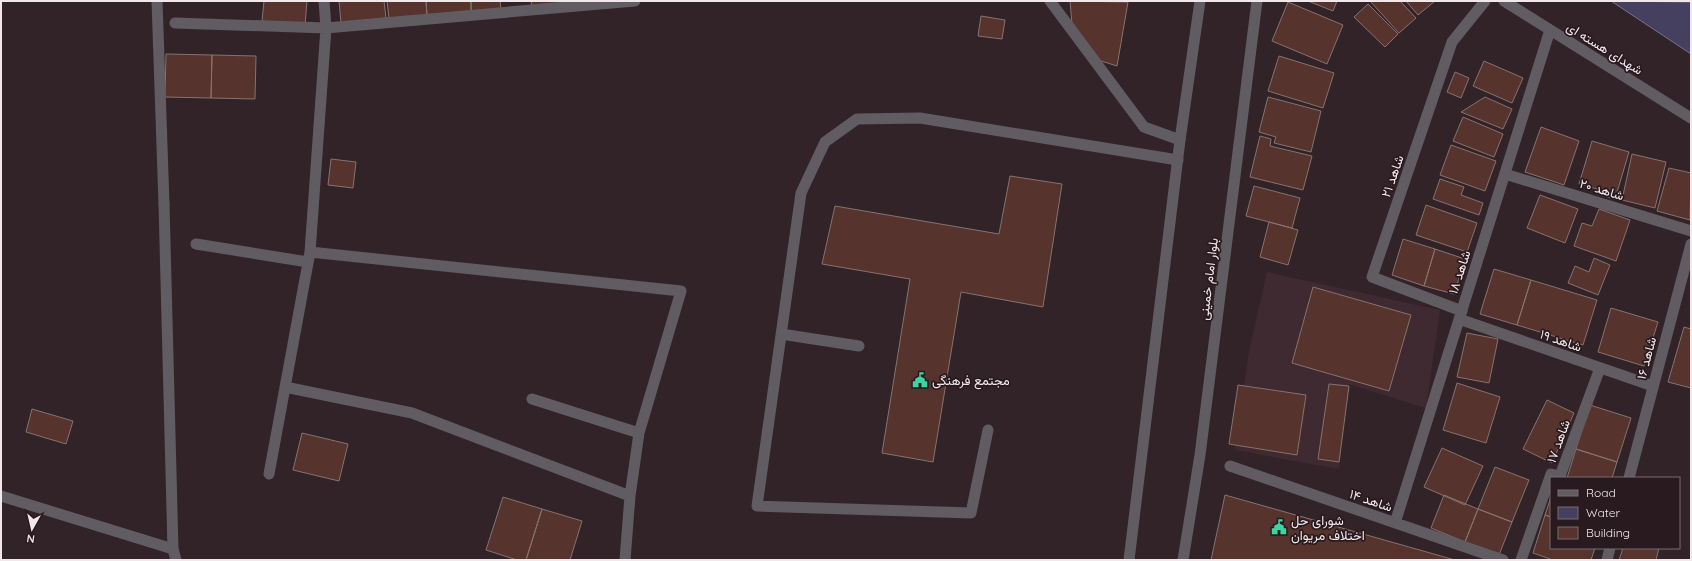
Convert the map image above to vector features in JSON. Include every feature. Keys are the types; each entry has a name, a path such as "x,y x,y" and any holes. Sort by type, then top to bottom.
{"street":[{"path":"157,1 173,549 176,560"},
{"path":"269,474 309,257 326,28 324,1"},
{"path":"176,23 326,28 524,6 634,1"},
{"path":"1050,1 1144,127 1180,140"},
{"path":"1129,560 1180,140 1200,1"},
{"name":"بلوار امام خمینی","path":"1183,560 1200,455 1257,1"},
{"name":"شاهد ۲۱","path":"1460,315 1372,277 1452,42 1484,1"},
{"name":"شهدای هسته ای","path":"1504,1 1691,118"},
{"name":"شاهد ۱۸","path":"1395,523 1550,30"},
{"path":"988,430 971,513 757,506 801,193 825,142 857,119 920,118 1178,160"},
{"name":"شاهد ۲۰","path":"1505,174 1691,231"},
{"path":"196,244 309,257 681,291 639,433 630,496 625,560"},
{"name":"شاهد ۱۶","path":"1629,477 1691,244"},
{"name":"شاهد ۱۹","path":"1460,315 1600,368 1653,386"},
{"path":"781,334 859,346"},
{"name":"شاهد ۱۷","path":"1521,560 1551,474 1560,476 1600,368"},
{"path":"285,387 412,413 630,496"},
{"path":"532,399 639,433"},
{"name":"شاهد ۱۴","path":"1230,466 1503,560"},
{"path":"1,496 173,549"},
{"path":"1607,560 1610,549"}],"shaded area":[{"path":"1267,272 1440,310 1426,408 1348,384 1339,469 1235,450 1249,351"}],"water":[{"path":"1611,1 1691,2 1691,54"}],"building":[{"path":"264,1 307,1 305,25 262,21"},
{"path":"339,1 384,1 386,18 341,23"},
{"path":"387,1 426,1 427,16 389,19"},
{"path":"426,1 471,1 471,11 427,16"},
{"path":"471,1 500,1 501,9 471,11"},
{"path":"531,1 567,1 567,4 532,7"},
{"path":"1070,1 1128,2 1117,66 1095,59 1072,24"},
{"path":"1308,1 1337,1 1333,11"},
{"path":"1370,1 1400,1 1416,18 1399,33"},
{"path":"1406,1 1435,1 1418,15"},
{"path":"1288,2 1343,25 1327,64 1272,41"},
{"path":"1368,4 1398,34 1385,47 1354,17"},
{"path":"981,16 1005,20 1002,39 978,36"},
{"path":"166,54 212,55 211,98 165,97"},
{"path":"212,55 256,56 255,99 211,98"},
{"path":"1279,56 1334,73 1323,108 1268,91"},
{"path":"1484,61 1523,78 1512,103 1473,86"},
{"path":"1455,72 1469,78 1461,98 1447,92"},
{"path":"1268,97 1321,111 1311,152 1274,143 1276,137 1259,132"},
{"path":"1485,97 1512,109 1503,129 1461,112"},
{"path":"1463,117 1503,134 1494,157 1453,141"},
{"path":"1541,127 1579,141 1564,185 1525,172"},
{"path":"1260,136 1271,139 1270,146 1312,156 1303,190 1250,177"},
{"path":"1592,141 1629,152 1615,199 1595,193 1597,189 1579,184"},
{"path":"1451,145 1496,161 1485,191 1440,175"},
{"path":"1632,154 1666,162 1655,208 1622,200"},
{"path":"331,159 356,162 353,188 328,185"},
{"path":"1669,168 1691,173 1690,220 1657,211"},
{"name":"مجتمع فرهنگی","path":"1010,176 1062,184 1043,307 961,292 933,462 882,453 910,279 822,264 835,206 999,234"},
{"path":"1440,179 1464,187 1461,195 1483,203 1479,215 1433,199"},
{"path":"1254,186 1300,198 1292,228 1246,216"},
{"path":"1540,195 1578,209 1565,243 1527,228"},
{"path":"1426,205 1477,223 1467,252 1416,235"},
{"path":"1599,209 1630,220 1616,261 1574,246 1582,223 1592,226"},
{"path":"1269,222 1298,230 1288,265 1260,257"},
{"path":"1403,239 1435,249 1424,286 1392,275"},
{"path":"1435,249 1465,259 1454,294 1424,286"},
{"path":"1594,258 1610,265 1598,295 1568,283 1575,266 1589,272"},
{"path":"1494,269 1531,280 1517,325 1480,314"},
{"path":"1531,280 1597,300 1583,345 1517,325"},
{"path":"1313,287 1411,315 1389,391 1292,363"},
{"path":"1611,308 1658,322 1644,366 1598,352"},
{"path":"1684,327 1691,329 1691,388 1668,382"},
{"path":"1467,333 1498,339 1489,383 1457,377"},
{"path":"1457,383 1500,397 1486,443 1443,430"},
{"path":"1329,384 1349,386 1339,462 1318,459"},
{"path":"1238,385 1306,395 1297,455 1229,444"},
{"path":"1547,400 1574,413 1552,463 1523,449"},
{"path":"1590,405 1631,418 1617,462 1576,449"},
{"path":"32,409 73,421 66,444 26,432"},
{"path":"302,433 348,444 339,481 293,470"},
{"path":"1442,448 1483,466 1465,505 1424,487"},
{"path":"1576,449 1617,462 1612,477 1567,477"},
{"path":"1495,467 1529,480 1512,522 1478,509"},
{"name":"شورای حل اختلاف مریوان","path":"1225,495 1455,560 1211,560"},
{"path":"1444,495 1478,509 1465,542 1431,528"},
{"path":"503,497 542,509 526,560 517,560 486,550"},
{"path":"1550,500 1550,517 1545,515"},
{"path":"542,509 582,521 570,560 526,560"},
{"path":"1478,509 1512,522 1499,555 1465,542"},
{"path":"1545,515 1550,517 1550,549 1595,549 1591,560 1553,560 1533,553"},
{"path":"1623,549 1659,549 1656,560 1619,560"}],"place":[{"name":"مجتمع فرهنگی","path":"920,380"},
{"name":"شورای حل اختلاف مریوان","path":"1279,527"}]}
